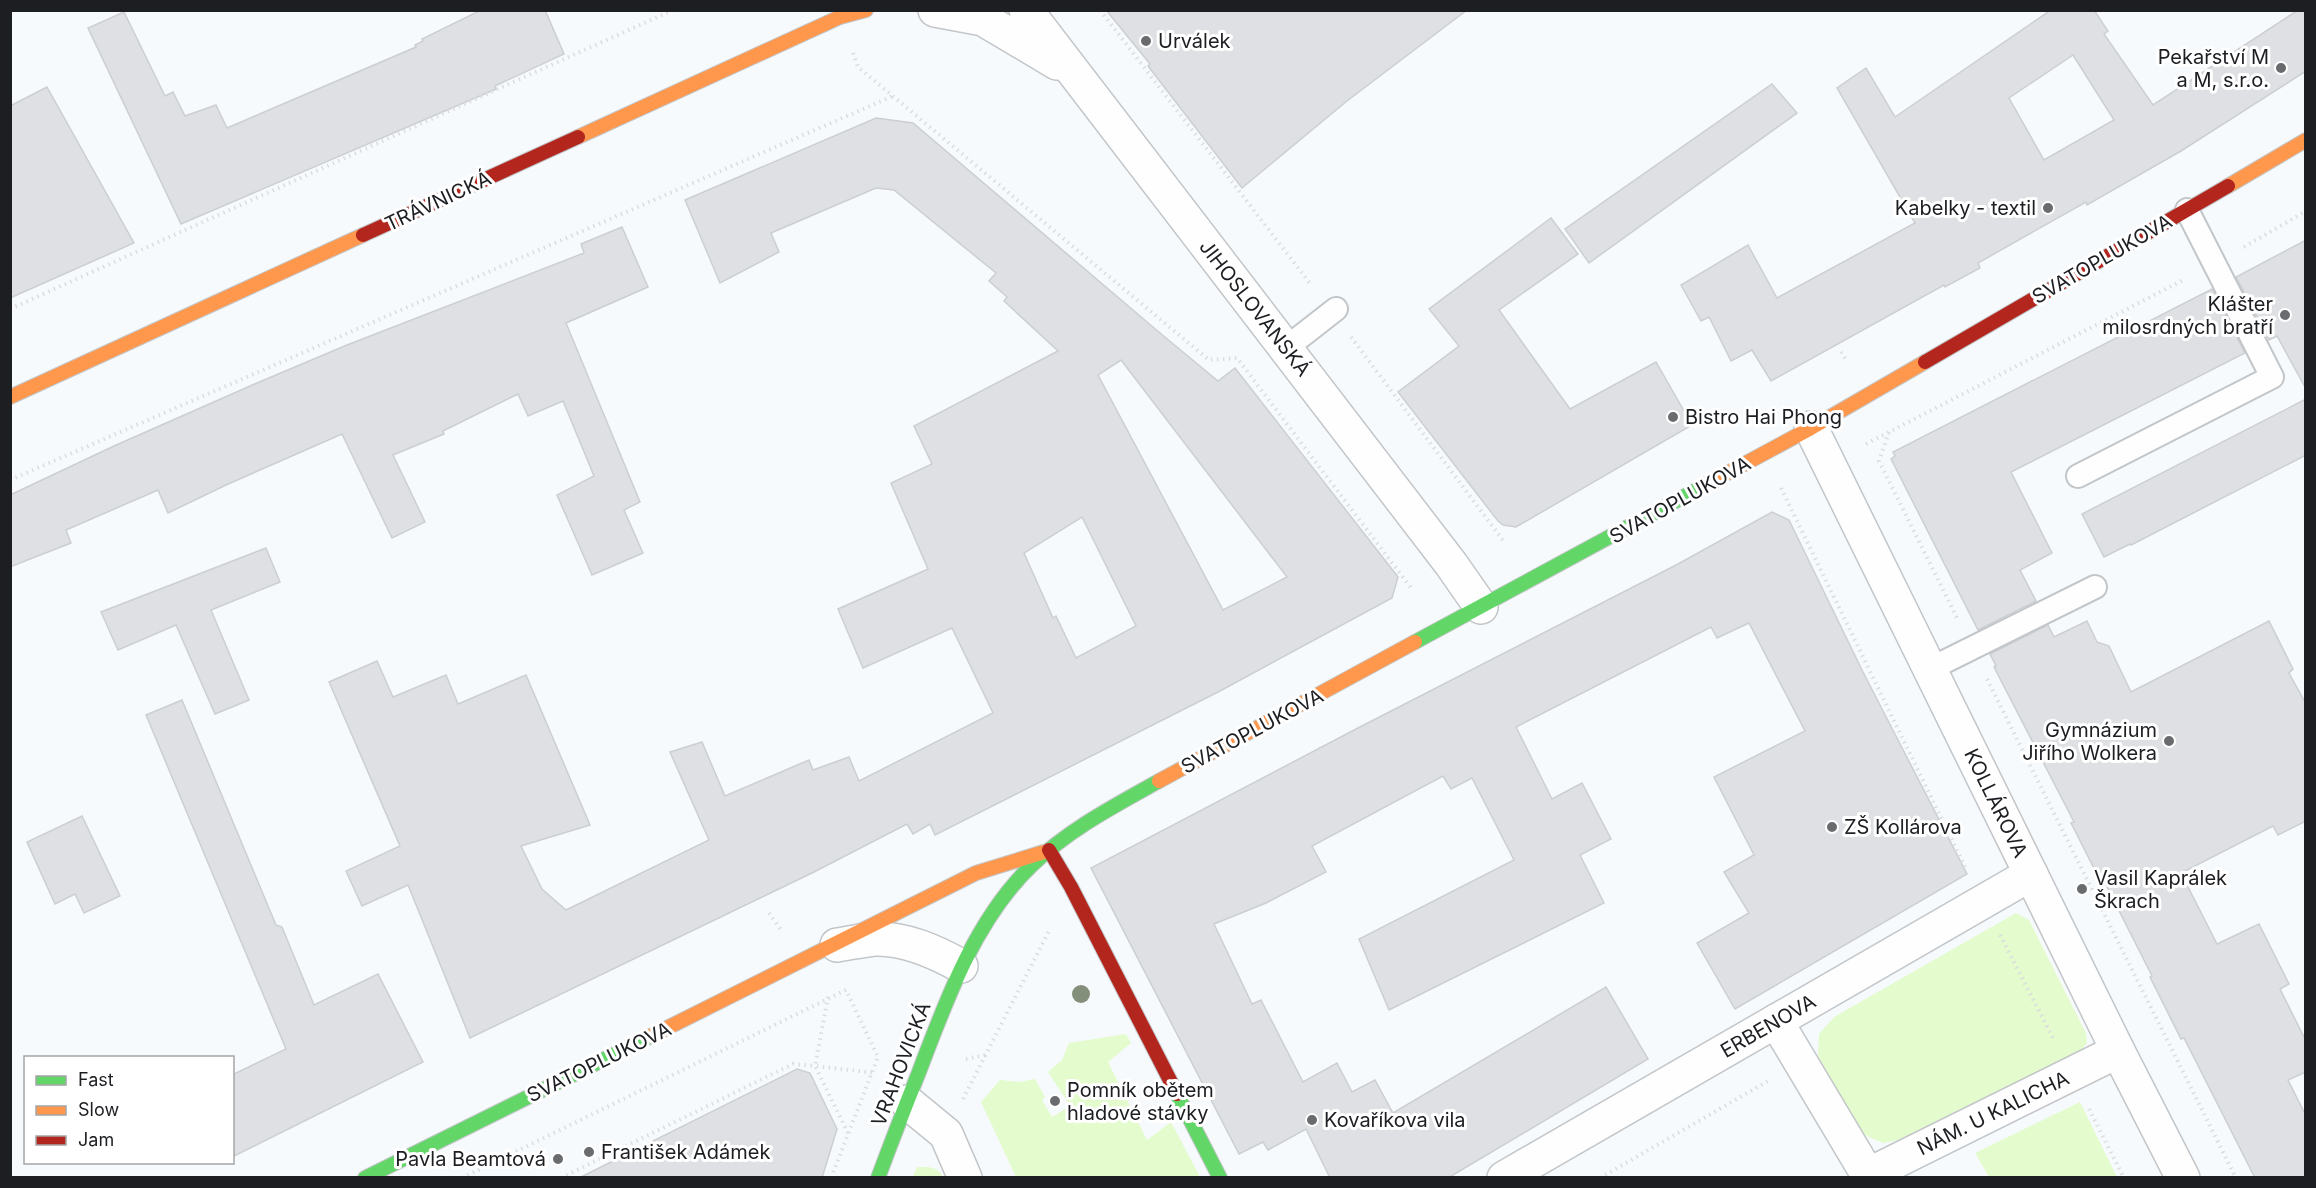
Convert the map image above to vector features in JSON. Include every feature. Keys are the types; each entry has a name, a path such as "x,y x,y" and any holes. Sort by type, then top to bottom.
{"street":[{"name":"TRÁVNICKÁ","path":"10,397 840,17 866,10"},
{"path":"935,10 983,19 1072,71"},
{"name":"JIHOSLOVANSKÁ","path":"1026,10 1451,564 1481,607"},
{"name":"SVATOPLUKOVA","path":"833,946 875,939 904,943 938,953 962,966 978,937 1016,884 1048,850 1104,811 1811,428 2306,140"},
{"name":"KOLLÁROVA","path":"1811,428 2183,1178"},
{"path":"1048,850 1071,887 1220,1178"},
{"name":"SVATOPLUKOVA","path":"365,1178 976,873 1048,850"},
{"name":"ERBENOVA","path":"1504,1178 2031,874"},
{"name":"VRAHOVICKÁ","path":"878,1178 962,966"},
{"name":"NÁM. U KALICHA","path":"1776,1021 1868,1176 2118,1051"},
{"path":"907,1102 946,1134 965,1178"}],"lane":[{"path":"2078,476 2272,377 2187,210"},
{"path":"1286,348 1334,310"},
{"path":"1930,669 2095,588"}],"path":[{"path":"10,309 673,10"},
{"path":"1100,10 1334,310 1505,543"},
{"path":"840,17 858,67 1209,360 1237,358 1411,588"},
{"path":"10,480 893,96"},
{"path":"1842,352 1889,432 1879,461 2236,1178"},
{"path":"1781,488 1982,902 2124,1178"},
{"path":"946,1134 1071,887"},
{"path":"769,913 828,997 815,1066 848,1134"},
{"path":"462,1178 846,990 878,1057 831,1178"},
{"path":"1600,1178 1801,1062"},
{"path":"561,1178 793,1064 873,1073"}],"green space":[{"path":"2016,913 2029,920 2086,1033 2087,1043 2080,1052 1903,1139 1883,1143 1862,1134 1822,1069 1818,1055 1819,1034 1834,1017"},
{"path":"1126,1034 1131,1043 1108,1062 1147,1140 1171,1122 1200,1177 1016,1177 981,1102 1000,1080 1020,1082 1035,1079 1045,1097 1042,1100 1052,1117 1070,1106 1048,1072 1062,1060 1069,1043"},
{"path":"2080,1102 2117,1177 1989,1177 1975,1153"},
{"path":"917,1167 935,1169 943,1177 913,1177"}],"building":[{"path":"481,10 545,10 564,54 495,86 496,89 181,224 88,28 124,12 165,96 173,92 185,116 216,105 227,128 416,47 415,45 423,41 422,39"},
{"path":"1106,10 1467,10 1347,101 1242,188 1148,66 1150,64"},
{"path":"2051,10 2094,10 2108,31 2104,34 2153,105 2298,10 2306,10 2306,71 2181,151 2087,205 2086,202 1978,263 1980,268 1945,287 1944,285 1771,381 1752,350 1731,361 1709,317 1701,321 1681,285 1748,245 1777,298 1915,223 1837,88 1866,68 1895,117","holes":["2073,55 2114,120 2044,160 2009,98"]},
{"path":"1772,84 1797,113 1589,263 1565,229"},
{"path":"47,87 134,243 10,298 10,106"},
{"path":"876,118 913,123 1218,381 1235,368 1398,577 1392,598 1220,691 935,835 930,824 913,834 907,824 814,872 470,1038 408,885 362,906 346,871 400,846 329,682 377,661 393,697 446,675 458,704 526,675 590,825 521,846 542,889 566,910 709,840 670,752 702,742 725,796 809,760 813,770 849,757 859,781 993,713 952,628 863,668 838,609 928,569 891,483 932,464 914,426 1058,351 1004,301 1007,297 989,281 996,273 894,190 876,188 771,233 779,252 720,283 685,200","holes":["1121,360 1287,577 1223,610 1098,375","1082,517 1136,626 1076,658 1056,616 1053,618 1024,553"]},
{"path":"1551,218 1578,254 1499,310 1570,409 1656,362 1692,425 1516,527 1503,525 1498,521 1398,392 1459,346 1429,309"},
{"path":"622,227 648,287 566,323 640,502 624,510 643,553 592,575 557,495 594,476 563,401 528,416 518,394 443,431 444,434 393,455 425,522 392,538 342,434 168,513 158,490 66,530 71,543 10,567 10,495 114,446 347,345 584,253 581,244"},
{"name":"Klášter milosrdných bratří","path":"2306,240 2306,389 2277,336 2269,340 2236,277"},
{"path":"2212,289 2245,353 2011,472 2052,553 2020,570 2036,601 1978,630 1891,459 1895,456 1893,452"},
{"path":"2306,399 2306,455 2104,557 2082,514"},
{"path":"1772,512 1789,520 1863,672 1967,874 1735,1009 1697,943 1749,913 1724,872 1754,855 1714,777 1805,731 1749,623 1717,638 1711,627 1516,727 1552,799 1582,783 1611,839 1580,855 1604,903 1389,1010 1359,939 1514,860 1472,778 1451,789 1443,776 1312,846 1326,872 1266,903 1214,924 1252,1004 1261,1000 1303,1082 1337,1063 1352,1092 1375,1080 1393,1113 1606,987 1648,1059 1448,1178 1330,1178 1306,1129 1268,1150 1263,1142 1239,1154 1091,868 1678,564"},
{"path":"266,548 280,582 211,610 249,700 215,714 176,625 118,650 101,612"},
{"path":"2087,621 2097,642 2109,646 2131,692 2269,621 2293,669 2289,673 2306,704 2306,821 2278,835 2273,826 2181,873 2217,944 2259,924 2289,984 2280,989 2306,1041 2306,1072 2288,1080 2306,1116 2306,1178 2255,1178 2184,1038 2181,1039 2150,977 2152,976 2105,883 2102,884 2071,823 2074,822 1994,667 1996,666 1990,654 2048,625 2054,637"},
{"path":"182,700 276,925 282,927 314,1005 378,974 423,1062 234,1156 234,1074 286,1049 146,715"},
{"path":"82,816 120,896 84,913 75,894 55,904 27,842"},
{"path":"797,1069 810,1073 837,1129 822,1178 579,1178"}],"traffic: fast":[{"path":"1415,642 1722,476"},
{"path":"878,1178 940,1017 964,963 994,911 1011,887 1060,841 1092,819 1159,781"},
{"path":"365,1178 651,1036"},
{"path":"1177,1094 1220,1178"}],"traffic: slow":[{"path":"578,137 840,17 866,10"},
{"path":"2228,186 2306,140"},
{"path":"10,397 363,235"},
{"path":"1722,476 1925,362"},
{"path":"1159,781 1415,642"},
{"path":"651,1036 976,873 1044,852"}],"traffic: jam":[{"path":"363,235 578,137"},
{"path":"1925,362 2228,186"},
{"path":"1049,850 1071,887 1177,1094"}],"place":[{"name":"Urválek","path":"1146,41"},
{"name":"Pekařství M a M, s.r.o.","path":"2281,68"},
{"name":"Kabelky - textil","path":"2048,208"},
{"name":"Klášter milosrdných bratří","path":"2285,315"},
{"name":"Bistro Hai Phong","path":"1673,417"},
{"name":"Gymnázium Jiřího Wolkera","path":"2169,741"},
{"name":"ZŠ Kollárova","path":"1832,827"},
{"name":"Vasil Kaprálek Škrach","path":"2082,889"},
{"name":"Pomník obětem hladové stávky","path":"1055,1101"},
{"name":"Kovaříkova vila","path":"1312,1120"},
{"name":"František Adámek","path":"589,1152"},
{"name":"Pavla Beamtová","path":"558,1159"}]}
